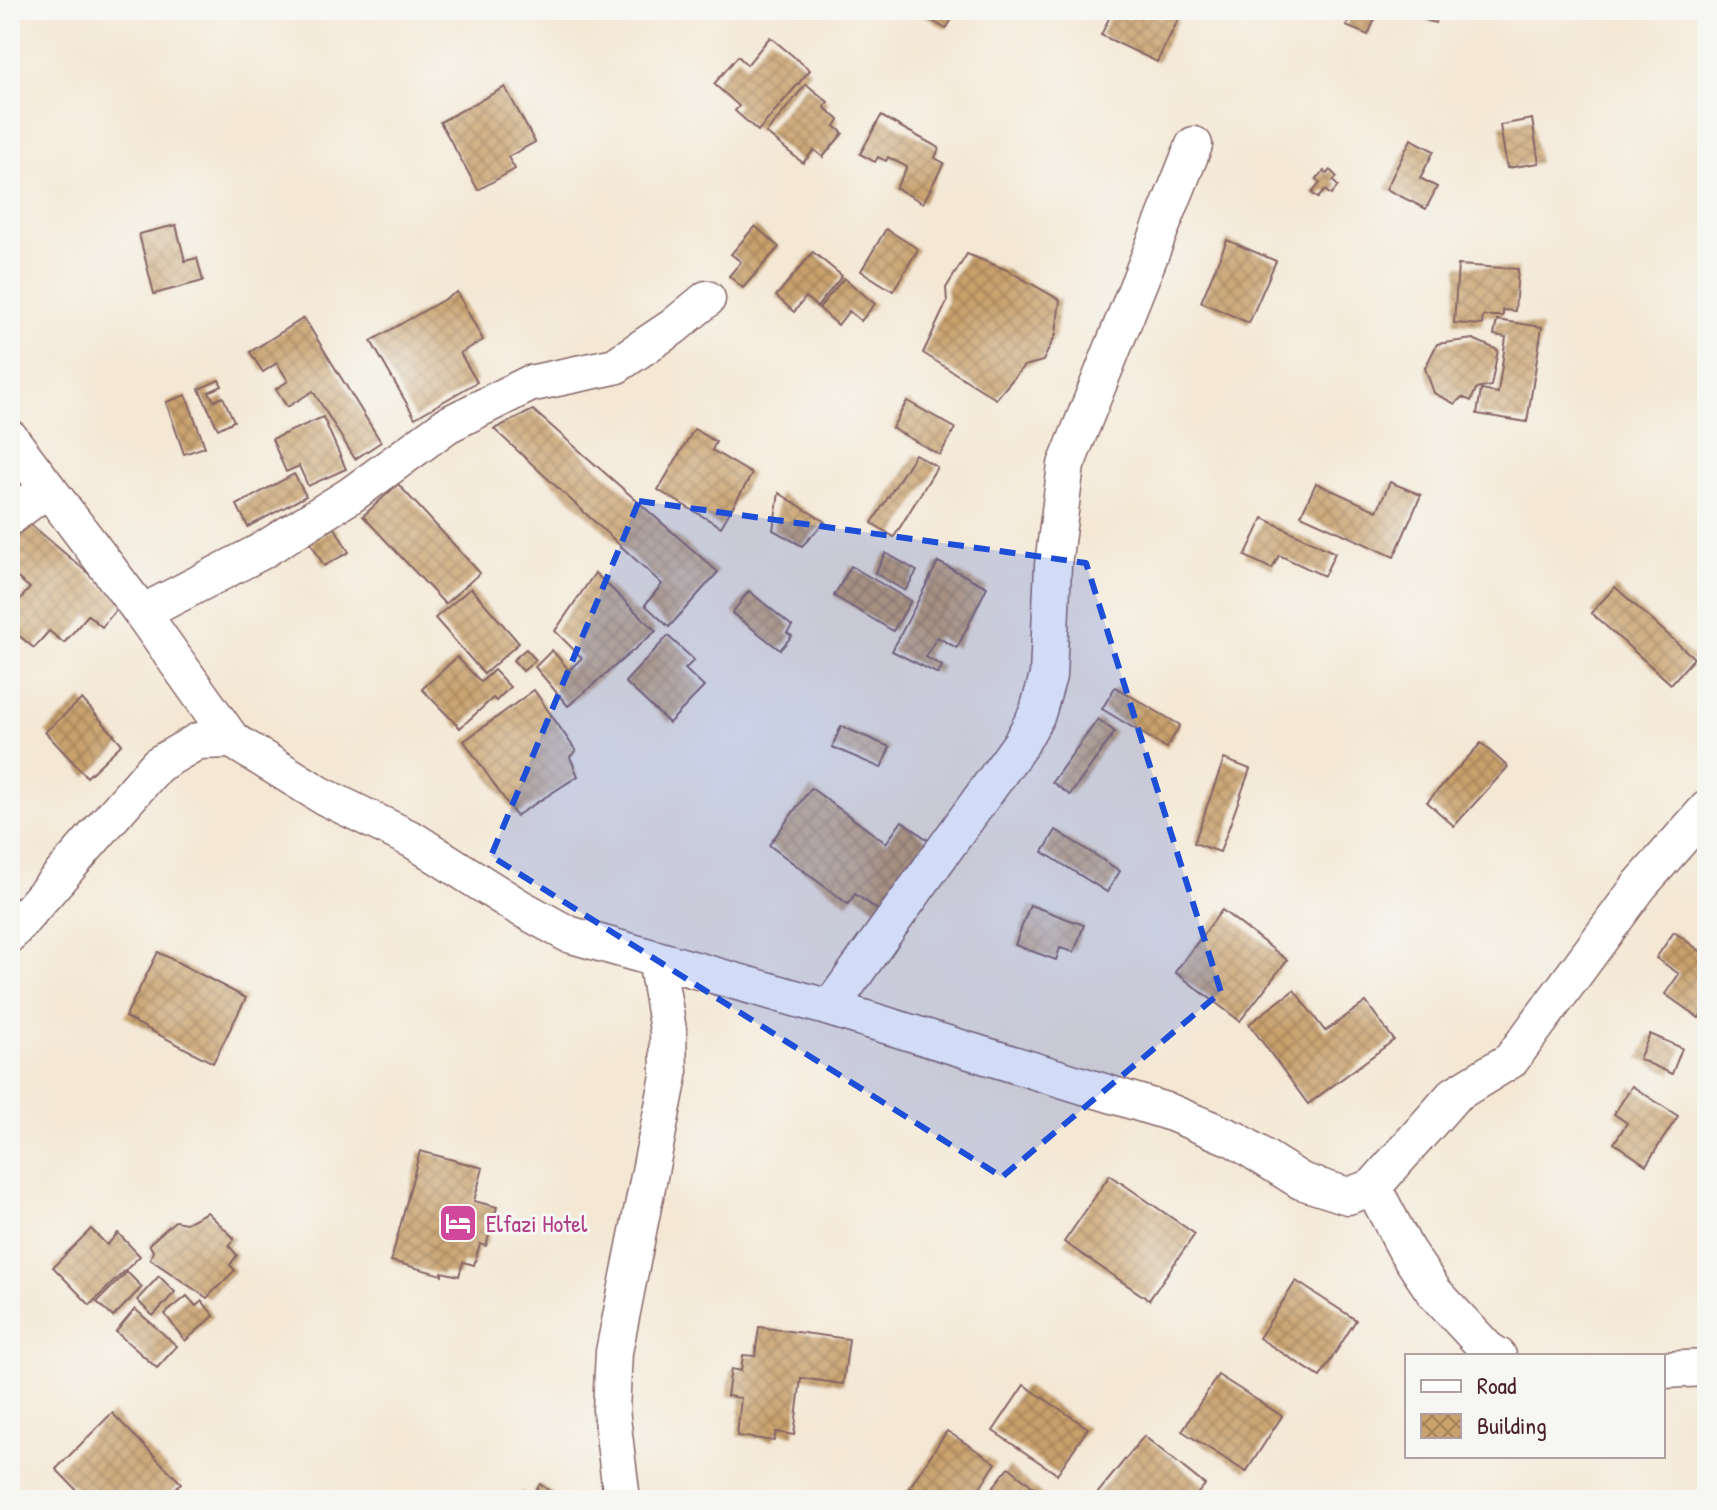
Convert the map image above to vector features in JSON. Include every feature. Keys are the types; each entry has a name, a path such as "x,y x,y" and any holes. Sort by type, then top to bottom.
{"street":[{"path":"830,1008 1021,743 1037,714 1048,676 1053,565 1066,465 1194,145"},
{"path":"142,613 260,552 351,495 447,425 529,384 615,366 673,327 707,299"},
{"path":"10,438 142,613 232,740 321,795 413,840 517,906 568,934 830,1008 1172,1113 1236,1140 1301,1181 1348,1196 1373,1187 1454,1095 1511,1060 1640,885 1707,809"},
{"path":"10,517 47,489"},
{"path":"10,934 157,765 198,741 232,740"},
{"path":"622,1500 611,1410 614,1352 669,1076 668,1030 656,959"},
{"path":"1373,1187 1406,1250 1434,1292 1495,1354"},
{"path":"1665,1370 1707,1368"}],"highlighted area":[{"path":"639,501 1086,563 1221,992 1002,1177 491,856"}],"building":[{"path":"915,10 957,10 946,29"},
{"path":"1113,10 1183,10 1157,62 1101,35"},
{"path":"1353,10 1379,10 1368,35 1346,26"},
{"path":"1396,10 1439,10 1435,23"},
{"path":"770,37 810,70 758,131 735,111 739,106 714,84 738,56 747,65"},
{"path":"806,84 828,102 824,107 839,120 835,126 843,133 823,157 814,150 803,163 766,133"},
{"path":"505,87 535,142 508,157 515,169 478,190 440,122"},
{"path":"881,116 939,148 935,158 944,163 923,203 896,188 907,167 888,157 886,161 878,157 875,162 860,154"},
{"path":"1532,119 1539,163 1507,168 1500,125"},
{"path":"1411,139 1434,151 1420,178 1437,187 1426,209 1386,189"},
{"path":"1330,170 1337,177 1333,181 1338,186 1331,195 1325,190 1318,198 1312,193 1320,183 1316,179 1324,171 1327,174"},
{"path":"176,225 185,261 197,258 203,281 154,294 139,234"},
{"path":"755,226 779,247 743,288 729,276 741,262 731,254"},
{"path":"886,229 918,249 893,291 861,271"},
{"path":"1227,240 1276,261 1249,323 1201,302"},
{"path":"813,252 842,276 817,307 806,297 794,312 776,296"},
{"path":"967,254 1007,270 1060,300 1056,334 1043,361 1024,366 996,399 923,353 947,302 946,288"},
{"path":"1458,265 1518,269 1515,311 1503,310 1503,316 1483,316 1482,325 1454,323"},
{"path":"844,278 875,304 861,321 849,311 838,325 819,308"},
{"path":"457,292 483,340 460,353 477,382 415,418 371,341"},
{"path":"304,318 381,442 355,459 313,391 287,407 276,389 288,381 277,363 263,372 250,352"},
{"path":"1497,320 1542,327 1527,422 1477,414 1481,390 1498,393 1506,337 1494,335"},
{"path":"1473,339 1498,350 1491,386 1476,389 1471,401 1462,397 1455,404 1434,393 1425,368 1437,344"},
{"path":"219,380 222,386 209,392 214,401 223,397 234,421 218,429 199,389"},
{"path":"186,395 205,447 184,454 166,402"},
{"path":"907,401 955,428 940,455 892,428"},
{"path":"533,410 718,572 669,627 645,605 662,584 494,429"},
{"path":"323,417 346,469 308,486 299,466 286,472 272,439"},
{"path":"694,429 716,442 712,450 752,474 721,527 658,490"},
{"path":"915,454 937,467 894,537 872,523"},
{"path":"294,474 306,496 248,527 237,505"},
{"path":"1390,482 1421,495 1394,557 1301,515 1316,483 1377,511"},
{"path":"398,484 480,573 445,604 363,516"},
{"path":"779,493 825,522 802,546 773,530"},
{"path":"1263,518 1335,553 1324,576 1279,555 1272,569 1245,556"},
{"path":"28,522 122,602 102,627 88,615 64,643 49,631 34,648 10,628 10,611 30,588 10,572 10,543"},
{"path":"335,528 349,552 324,566 310,541"},
{"path":"886,553 917,571 905,591 875,573"},
{"path":"938,562 987,587 957,648 937,637 926,657 942,666 938,674 892,651"},
{"path":"851,566 911,601 893,631 834,596"},
{"path":"595,573 656,631 568,706 535,667 552,650 569,670 582,658 555,631"},
{"path":"1615,587 1694,658 1671,684 1591,613"},
{"path":"471,588 519,643 484,674 435,618"},
{"path":"749,591 792,626 787,633 792,636 780,650 732,613"},
{"path":"668,636 694,660 685,669 704,687 669,723 625,682"},
{"path":"526,649 536,660 523,671 513,660"},
{"path":"457,657 481,682 494,670 510,687 460,728 422,689"},
{"path":"1115,687 1180,725 1167,748 1102,709"},
{"path":"534,690 576,751 570,757 578,776 516,816 464,741"},
{"path":"82,699 122,744 87,777 45,732"},
{"path":"1098,719 1115,732 1070,795 1052,782"},
{"path":"841,726 890,747 881,768 832,747"},
{"path":"1481,743 1508,767 1454,826 1427,802"},
{"path":"1224,759 1250,769 1220,852 1194,843"},
{"path":"811,788 886,843 902,821 936,846 885,915 855,894 848,904 769,845"},
{"path":"1056,830 1120,871 1107,892 1043,852"},
{"path":"1030,905 1084,925 1074,952 1060,948 1056,960 1015,945"},
{"path":"1222,910 1287,960 1240,1021 1175,972"},
{"path":"1674,932 1707,956 1707,1006 1699,1018 1665,994 1679,974 1656,958"},
{"path":"158,952 246,998 213,1063 125,1017"},
{"path":"1294,990 1325,1031 1366,1002 1394,1040 1308,1104 1249,1024"},
{"path":"1650,1034 1682,1048 1672,1074 1639,1059"},
{"path":"1632,1086 1678,1116 1646,1165 1614,1143 1627,1123 1614,1114"},
{"path":"420,1151 483,1168 474,1201 497,1207 486,1246 480,1244 474,1265 463,1262 459,1276 442,1272 442,1275 391,1261"},
{"path":"1110,1175 1195,1234 1149,1300 1064,1242"},
{"path":"207,1212 234,1238 229,1246 237,1255 230,1265 235,1270 207,1298 150,1259 153,1251 149,1244 175,1221 186,1223"},
{"path":"91,1229 107,1245 118,1233 140,1256 90,1305 53,1267"},
{"path":"127,1272 142,1287 113,1317 97,1302"},
{"path":"159,1276 175,1292 153,1316 137,1300"},
{"path":"1296,1281 1356,1320 1320,1377 1259,1338"},
{"path":"187,1296 196,1306 202,1301 214,1316 185,1341 165,1314"},
{"path":"135,1309 177,1346 157,1368 116,1332"},
{"path":"759,1327 849,1339 843,1384 801,1378 794,1435 776,1432 774,1441 737,1436 741,1398 727,1396 731,1369 741,1371 743,1355 755,1356"},
{"path":"1218,1375 1282,1416 1246,1472 1182,1431"},
{"path":"1024,1385 1088,1428 1057,1474 993,1431"},
{"path":"112,1413 181,1483 164,1500 86,1500 56,1469"},
{"path":"947,1431 996,1463 972,1500 901,1500"},
{"path":"1144,1436 1205,1485 1192,1500 1092,1500"},
{"path":"1009,1467 1049,1500 983,1500"},
{"path":"540,1484 562,1500 518,1500 521,1491 530,1497"}],"place":[{"name":"Elfazi Hotel","path":"458,1223"}]}
